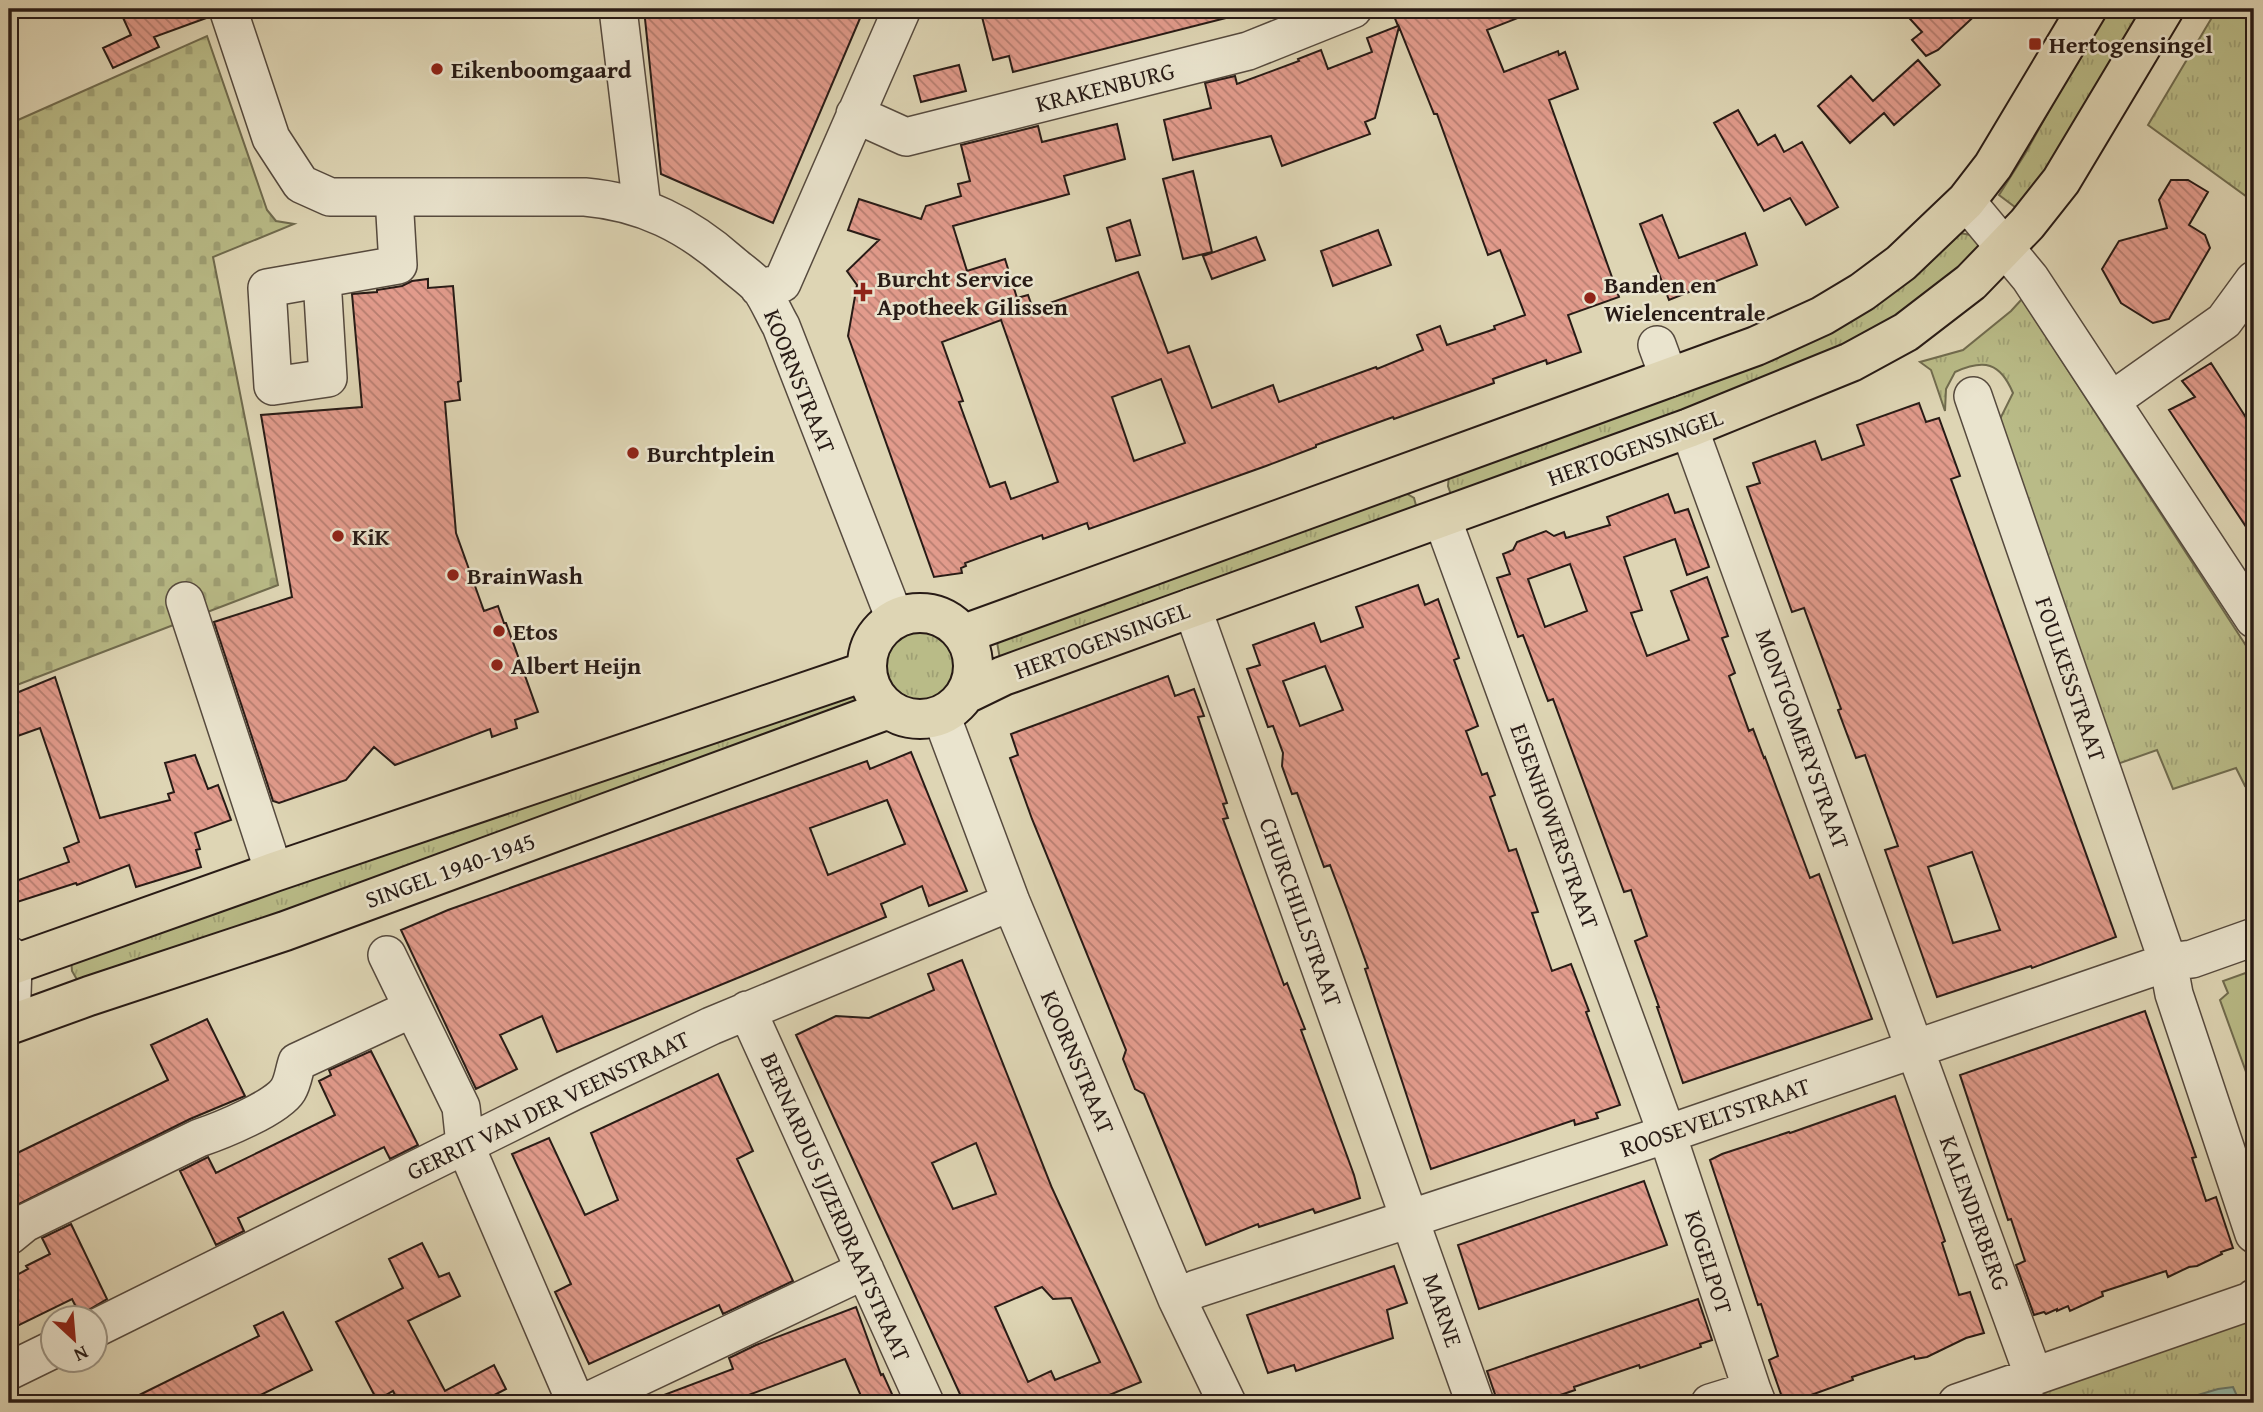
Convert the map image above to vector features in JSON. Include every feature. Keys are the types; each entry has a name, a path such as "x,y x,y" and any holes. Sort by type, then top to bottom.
{"main road":[{"path":"964,634 1663,362 1756,346 1832,310 1862,292 1900,263 1966,201 1993,166 2087,9"},
{"name":"HERTOGENSINGEL","path":"953,705 1003,676 1689,428 1851,362 1906,332 1971,282 2027,224 2061,181 2164,9"},
{"path":"909,613 939,615 953,623 964,634 974,663 972,679 953,705 923,719 905,717 889,709 874,693 867,671 868,655 873,640 882,628 895,619 909,613"},
{"path":"10,962 867,671"},
{"name":"SINGEL 1940-1945","path":"9,1024 285,931 889,709"}],"street":[{"path":"228,9 271,138 301,184 330,197 609,199 642,208 690,230 760,288"},
{"path":"618,9 642,208"},
{"name":"KOORNSTRAAT","path":"895,619 781,326 760,288 782,283 902,9"},
{"name":"KRAKENBURG","path":"855,114 906,137 1248,51 1353,9"},
{"path":"322,279 398,265 394,197"},
{"path":"1966,201 2030,278 2254,618"},
{"path":"2111,401 2224,321 2254,280"},
{"name":"FOULKESSTRAAT","path":"1973,396 2168,961 2174,994 2254,1234"},
{"name":"MONTGOMERYSTRAAT","path":"1689,428 1917,1049"},
{"name":"EISENHOWERSTRAAT","path":"1442,518 1667,1134"},
{"path":"185,601 274,872"},
{"name":"CHURCHILLSTRAAT","path":"1192,607 1410,1218"},
{"name":"KOORNSTRAAT","path":"953,705 1011,902 1177,1299 1227,1403"},
{"name":"GERRIT VAN DER VEENSTRAAT","path":"108,1322 465,1145 747,1010 1011,902"},
{"name":"ROOSEVELTSTRAAT","path":"1177,1299 1196,1289 1667,1134 2168,961 2192,959 2254,937"},
{"path":"387,955 461,1107 465,1145 576,1403"},
{"path":"9,1024 10,962"},
{"path":"9,1236 25,1223 187,1143 274,1104 288,1090 296,1062 411,1009"},
{"name":"BERNARDUS IJZERDRAATSTRAAT","path":"747,1010 925,1403"},
{"name":"KALENDERBERG","path":"1917,1049 2034,1377"},
{"name":"KOGELPOT","path":"1667,1134 1754,1396"},
{"name":"MARNE","path":"1410,1218 1475,1403"},
{"path":"584,1403 865,1270"},
{"path":"1957,1403 2254,1298"},
{"path":"9,1371 38,1357"},
{"path":"1710,1403 1754,1396"}],"green space":[{"path":"2108,9 2151,9 2023,213 1999,195"},
{"path":"2217,9 2254,9 2254,202 2148,125"},
{"path":"207,36 267,210 276,221 294,224 213,257 278,585 9,688 9,124"},
{"path":"1948,231 1971,235 1981,245 1898,328 1453,500 1448,486 1449,475 1736,367"},
{"path":"2022,299 2254,658 2254,783 2245,786 2236,768 2173,789 2157,750 2106,768 1999,421 2013,393 1997,369 1974,365 1955,372 1946,389 1945,411 1931,370 1920,362 1963,350"},
{"path":"1402,491 1414,498 1418,513 1001,665 997,642"},
{"path":"927,632 948,647 954,659 952,679 944,690 927,700 913,700 896,690 888,679 886,659 896,642 907,634"},
{"path":"845,686 864,709 79,983 72,971 71,959"},
{"path":"2254,970 2254,1094 2220,1000 2228,993 2223,981"},
{"path":"2254,1315 2254,1403 1994,1403"}],"shaded area":[{"path":"2233,1387 2237,1396 2231,1403 2171,1403 2218,1389"}],"building":[{"path":"119,9 208,9 209,17 154,37 159,47 113,68 103,48 131,35"},
{"path":"644,9 864,9 773,223 661,174"},
{"path":"980,9 1229,9 1230,17 1013,72 1009,56 993,60"},
{"path":"1413,9 1537,9 1487,30 1504,72 1558,51 1559,55 1565,52 1578,89 1549,100 1619,297 1568,315 1581,352 1547,364 1546,360 1493,379 1494,383 1394,419 1393,417 1089,529 1087,523 1043,539 1042,535 965,563 966,566 961,568 962,573 934,577 848,336 857,285 847,271 879,240 848,230 859,199 921,219 926,206 961,196 958,184 970,181 961,145 1038,126 1042,142 1117,124 1125,159 1064,176 1069,194 953,226 967,271 1005,259 1017,298 1028,295 1033,309 1138,272 1168,353 1189,346 1212,408 1273,385 1279,402 1376,367 1377,369 1423,350 1417,335 1440,326 1447,345 1495,329 1494,326 1525,315 1500,250 1488,255 1437,114 1434,114 1399,27 1375,118 1365,122 1370,134 1282,166 1271,136 1173,160 1164,120 1211,108 1205,83 1235,76 1237,84 1321,50 1328,69 1372,52 1367,38 1398,26 1394,16","holes":["1001,320 1058,482 1011,499 1005,482 990,487 959,402 963,401 942,342","1161,379 1185,443 1134,461 1112,397"]},
{"path":"1901,9 1982,9 1938,50 1926,56 1912,40 1922,32"},
{"path":"1918,60 1940,85 1894,125 1884,113 1850,143 1818,106 1851,76 1873,101"},
{"path":"959,65 966,91 921,102 914,76"},
{"path":"1738,110 1758,145 1775,135 1784,152 1802,142 1838,207 1806,225 1790,198 1764,211 1714,123"},
{"path":"1193,171 1212,252 1183,259 1163,179"},
{"path":"2171,180 2188,180 2208,192 2189,225 2205,235 2210,248 2169,319 2153,323 2121,303 2102,269 2119,241 2167,228 2159,200"},
{"path":"1662,215 1679,258 1745,233 1757,265 1669,300 1640,224"},
{"path":"1130,220 1140,255 1116,261 1107,228"},
{"path":"1378,230 1391,265 1333,286 1321,251"},
{"path":"1256,237 1265,260 1212,279 1203,256"},
{"path":"428,279 428,288 453,286 461,381 458,382 460,400 445,402 456,533 484,611 498,606 506,623 538,712 515,720 517,728 492,737 490,729 395,765 374,747 346,780 279,803 273,801 214,622 292,597 261,415 362,407 352,294 377,292"},
{"path":"2211,363 2254,430 2254,539 2169,410 2195,397 2182,381"},
{"path":"1919,403 1926,422 1939,418 1960,476 1951,479 2116,937 2032,968 2031,966 1937,997 1885,850 1898,846 1865,755 1856,758 1804,608 1792,612 1747,487 1760,483 1753,463 1815,441 1822,460 1864,445 1857,425","holes":["1972,852 2000,930 1953,943 1928,867"]},
{"path":"1668,494 1675,513 1688,509 1709,567 1687,575 1675,539 1624,557 1642,610 1631,613 1647,656 1689,640 1671,591 1707,577 1728,636 1722,638 1735,673 1729,676 1749,731 1753,729 1765,757 1810,878 1819,874 1872,1019 1683,1083 1635,941 1647,936 1631,890 1624,892 1553,699 1548,701 1523,635 1518,637 1497,578 1510,574 1503,554 1513,550 1517,542 1546,531 1554,536 1564,532 1566,538 1610,525 1607,517","holes":["1570,564 1587,611 1545,627 1528,579"]},
{"path":"1418,585 1425,605 1438,599 1459,658 1454,660 1478,726 1466,731 1482,775 1487,773 1495,795 1490,797 1509,851 1516,849 1538,912 1532,913 1552,971 1571,964 1620,1105 1596,1113 1598,1118 1575,1125 1574,1120 1431,1169 1347,910 1330,865 1324,867 1297,793 1292,794 1282,766 1283,753 1273,726 1268,727 1247,669 1260,665 1253,645 1314,623 1321,642 1363,627 1356,607","holes":["1325,666 1343,710 1300,726 1283,681"]},
{"path":"1168,676 1175,696 1194,689 1204,716 1198,717 1227,803 1223,804 1228,818 1223,819 1284,985 1287,983 1305,1029 1301,1030 1360,1198 1315,1213 1313,1209 1259,1227 1258,1224 1206,1245 1144,1094 1135,1089 1123,1059 1126,1050 1010,758 1018,755 1011,734"},
{"path":"55,677 100,818 170,800 168,794 174,792 165,763 195,755 208,789 218,785 231,820 195,833 200,849 196,850 201,867 136,887 129,865 77,885 76,883 17,902 10,883 69,862 64,848 79,842 40,728 9,739 9,696"},
{"path":"911,752 967,891 929,906 922,886 881,904 886,917 557,1052 542,1016 500,1035 517,1069 476,1089 401,930 448,910 867,761 870,769","holes":["887,800 905,844 828,875 810,828"]},
{"path":"962,960 1052,1188 1141,1382 1090,1403 964,1403 796,1035 836,1016 869,1018 934,990 928,974","holes":["976,1143 996,1194 953,1209 932,1163","1042,1287 1053,1299 1071,1298 1100,1362 1055,1380 1051,1371 1028,1382 995,1307"]},
{"path":"2145,1011 2196,1157 2192,1158 2206,1201 2216,1197 2233,1248 2168,1277 2166,1271 2102,1292 2103,1296 2070,1311 2068,1306 2046,1314 2044,1312 2034,1315 2016,1265 2025,1261 2011,1219 2008,1220 1960,1075"},
{"path":"207,1019 245,1096 190,1119 9,1209 9,1157 168,1080 151,1045"},
{"path":"371,1051 418,1145 390,1159 384,1147 238,1218 244,1231 216,1245 180,1171 208,1157 216,1173 335,1115 319,1081 331,1075 329,1070"},
{"path":"718,1074 753,1151 737,1159 793,1281 723,1314 719,1305 589,1364 555,1292 571,1284 512,1154 549,1138 585,1215 618,1200 591,1133"},
{"path":"1895,1096 1945,1241 1942,1243 1959,1295 1970,1292 1984,1333 1966,1338 1927,1357 1915,1359 1914,1356 1852,1377 1853,1380 1811,1395 1795,1400 1794,1396 1783,1400 1769,1360 1778,1356 1761,1304 1758,1305 1710,1160"},
{"path":"1644,1181 1667,1245 1479,1309 1458,1245"},
{"path":"71,1224 107,1299 99,1304 74,1304 72,1299 62,1304 38,1304 38,1316 9,1330 9,1279 28,1269 26,1266 50,1254 42,1238"},
{"path":"422,1243 439,1277 449,1273 460,1296 408,1321 445,1391 494,1365 506,1389 479,1403 399,1403 393,1391 377,1400 336,1322 403,1288 389,1259"},
{"path":"1394,1266 1407,1303 1387,1310 1393,1338 1296,1371 1294,1365 1268,1373 1247,1315"},
{"path":"1698,1299 1712,1340 1700,1344 1701,1347 1574,1387 1575,1390 1537,1403 1498,1403 1487,1371"},
{"path":"856,1307 881,1375 883,1374 896,1403 864,1403 845,1359 727,1403 648,1401 733,1369 729,1358 756,1345"},
{"path":"283,1312 312,1370 244,1403 123,1403 259,1336 254,1326"}],"place":[{"name":"Hertogensingel","path":"2035,44"},
{"name":"Eikenboomgaard","path":"437,69"},
{"name":"Burcht Service Apotheek Gilissen","path":"863,292"},
{"name":"Banden en Wielencentrale","path":"1590,298"},
{"name":"Burchtplein","path":"633,453"},
{"name":"KiK","path":"338,536"},
{"name":"BrainWash","path":"453,575"},
{"name":"Etos","path":"499,631"},
{"name":"Albert Heijn","path":"497,665"}]}
